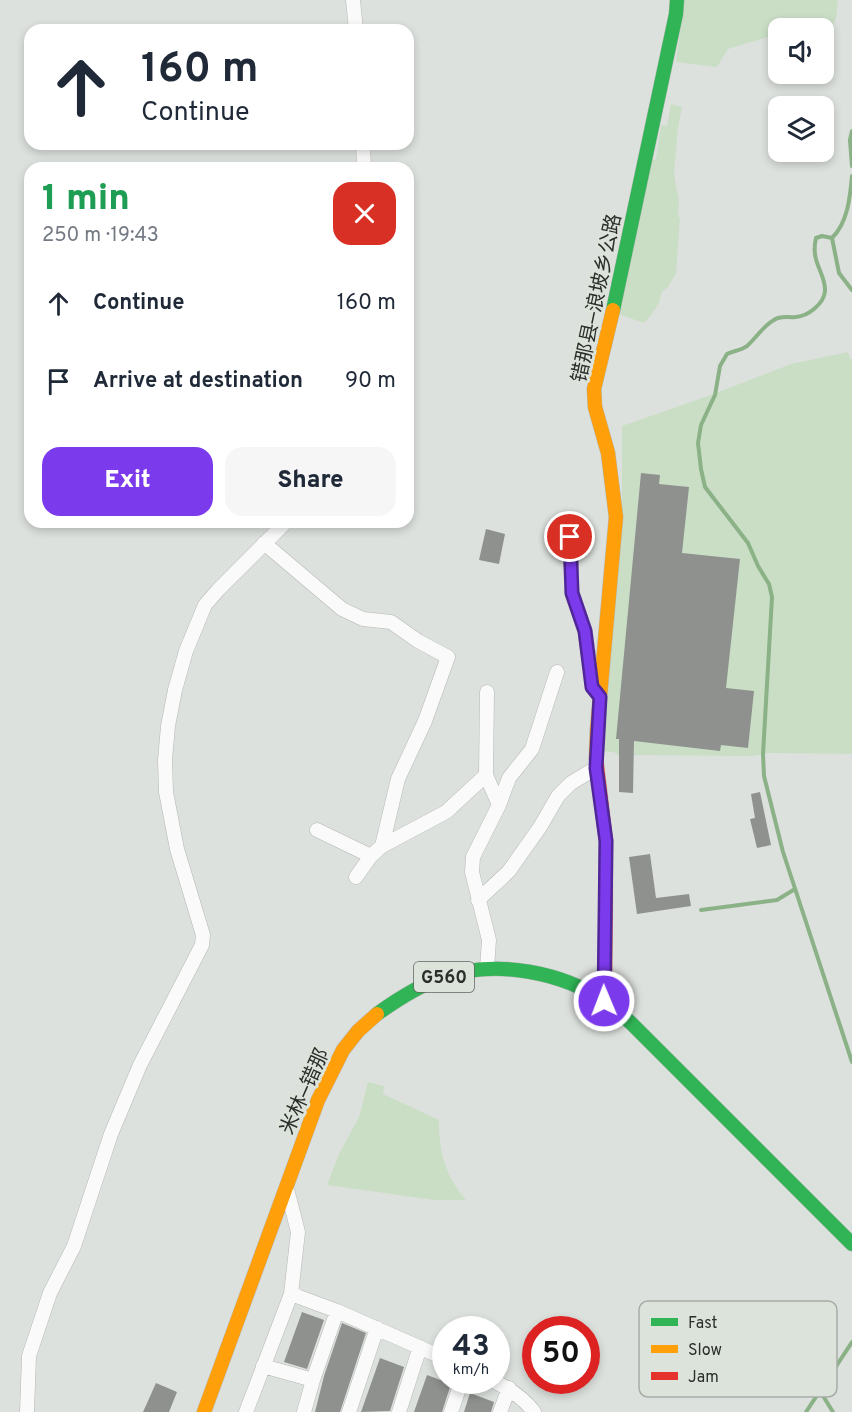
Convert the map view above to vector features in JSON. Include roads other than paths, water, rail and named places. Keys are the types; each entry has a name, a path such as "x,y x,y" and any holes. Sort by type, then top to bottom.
{"main road":[{"name":"错那县—浪坡乡公路","path":"604,1001 606,841 596,768 616,517 608,453 598,423 594,388 602,361 652,132 677,0"},
{"name":"米林—错那","path":"204,1412 286,1185 318,1100 336,1061 354,1035 366,1023 411,990 435,979 464,971 487,968 525,970 552,977 604,1001 631,1023 852,1244"}],"street":[{"path":"353,0 355,24"},
{"path":"27,1412 29,1356 50,1293 74,1246 111,1134 140,1065 202,945 203,935 177,849 166,792 165,760 168,726 186,651 205,605 280,528"},
{"path":"570,537 572,593 585,631 592,687 600,697"},
{"path":"264,543 342,609 363,620 391,622 418,641 448,657 425,721 398,779 382,846"},
{"path":"487,968 489,940 477,900 472,872 473,857 499,805 509,778 532,749 557,672"},
{"path":"487,692 486,775 499,805"},
{"path":"477,900 509,871 540,827 558,796 571,783 596,768"},
{"path":"356,877 371,856 382,846 446,812 486,775"},
{"path":"317,830 371,856"},
{"path":"246,1412 291,1294 298,1232 286,1185"},
{"path":"291,1294 337,1311 432,1353"},
{"path":"304,1412 337,1311"},
{"path":"350,1412 377,1328"},
{"path":"399,1412 420,1347"},
{"path":"263,1366 313,1380"},
{"path":"510,1389 534,1412"},
{"path":"451,1412 457,1394"},
{"path":"500,1412 507,1394"}],"waterway":[{"path":"852,131 850,140 852,166"},
{"path":"852,176 845,217 832,238 839,273 852,290"},
{"path":"832,238 822,236 816,238 816,261 825,285 822,300 805,314 777,318 743,349 727,354 720,366 715,395 701,425 698,443 705,487 748,543 769,584 772,597 763,754 764,776 783,852 852,1062"},
{"path":"701,910 777,900 795,889"},
{"path":"837,1365 852,1342"},
{"path":"806,1412 816,1397"},
{"path":"824,1397 833,1412"}]}
